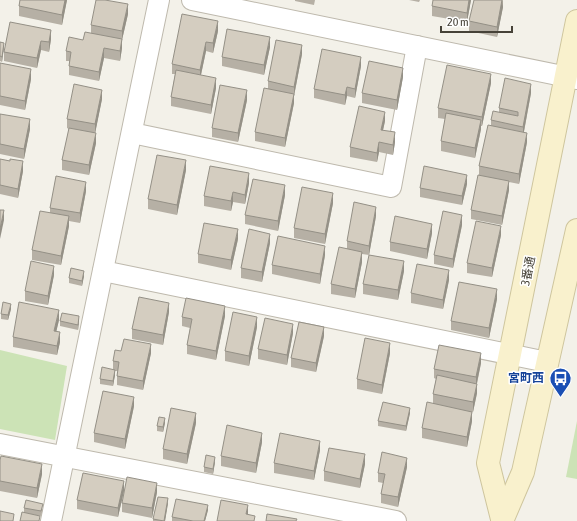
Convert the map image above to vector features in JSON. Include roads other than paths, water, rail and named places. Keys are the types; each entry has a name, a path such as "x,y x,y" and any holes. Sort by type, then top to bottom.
{"street":[{"path":"51,521 159,0"},
{"path":"192,0 572,78"},
{"name":"3番通","path":"503,520 488,463 572,78 577,22"},
{"path":"132,133 391,187 417,46"},
{"name":"3番通","path":"503,520 523,472 577,230"},
{"path":"103,271 547,362"},
{"path":"0,444 396,521"}],"place":[{"name":"宮町西","path":"560,398"}]}
